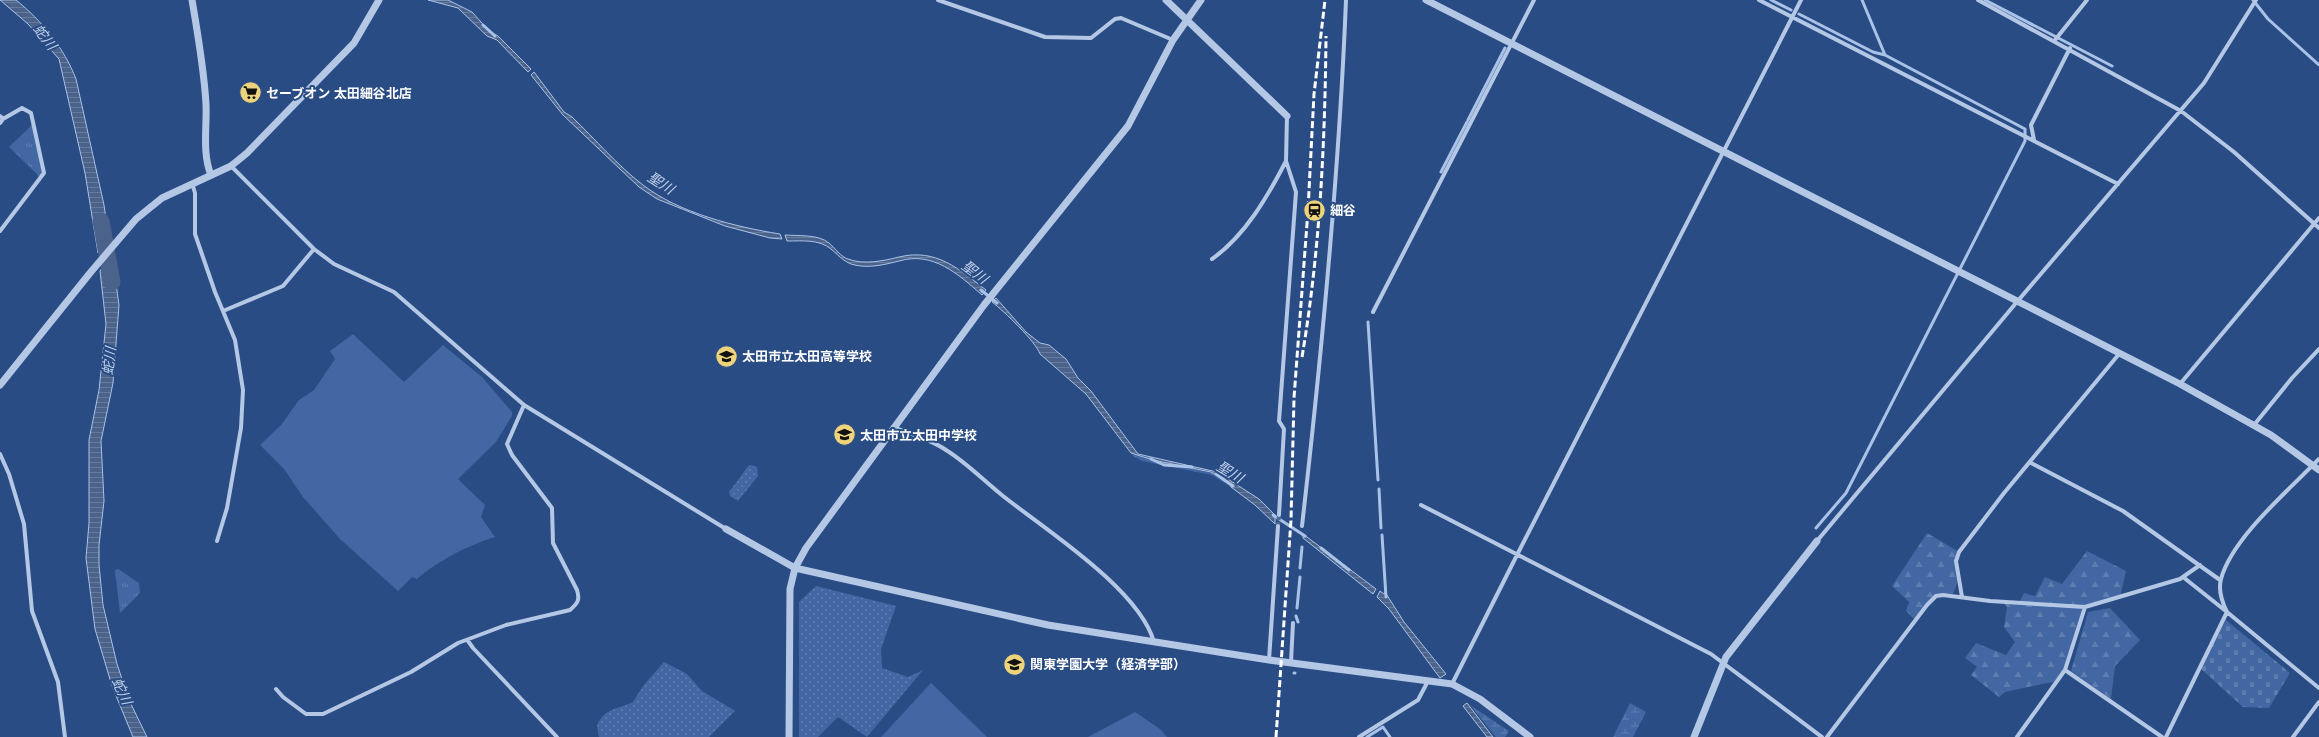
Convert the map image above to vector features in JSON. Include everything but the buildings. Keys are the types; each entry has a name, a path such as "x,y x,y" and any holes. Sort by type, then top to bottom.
{"street":[{"path":"192,0 202,59 206,104 206,159 211,174"},
{"path":"0,385 121,235 146,210 162,198 231,166 247,153 359,37 379,0"},
{"path":"938,0 1045,36 1091,38 1115,18 1121,18 1173,40"},
{"path":"1166,0 1287,116 1286,161 1296,192 1279,421 1284,429 1279,515"},
{"path":"789,737 789,613 791,583 795,568 817,531 984,305 1128,126 1173,40 1202,0"},
{"path":"1302,526 1328,281 1341,128 1346,0"},
{"path":"1426,0 1952,270 2180,384 2271,435 2316,467"},
{"path":"1373,312 1534,0"},
{"path":"1759,0 2118,184"},
{"path":"1452,684 1516,555 1801,0"},
{"path":"1978,0 2070,48 2181,111 2212,134 2319,228"},
{"path":"2055,40 2087,0"},
{"path":"1694,737 1722,663 1772,597 2016,302 2204,83 2256,0"},
{"path":"2034,140 2031,125 2070,48"},
{"path":"0,231 44,174 31,114 22,108 1,119"},
{"path":"1212,259 1225,250 1267,198 1286,161"},
{"path":"231,166 314,249 334,264 394,292 524,405 726,529 795,568 1048,625 1269,660 1452,684 1480,699 1530,737"},
{"path":"192,183 195,193 195,234 235,340 244,407 227,508 217,540"},
{"path":"2180,384 2319,218"},
{"path":"223,311 283,286 314,249"},
{"path":"2254,426 2292,378 2319,349"},
{"path":"1962,597 1956,561 1959,552 2004,493 2031,463 2119,354"},
{"path":"276,689 283,697 306,714 323,714 411,672 458,643 468,641 506,625 570,610 577,604 579,598 577,590 552,543 552,508 512,455 506,444 524,405"},
{"path":"893,427 928,440 947,450 998,493 1092,565 1117,587 1148,626 1154,642"},
{"path":"0,454 9,474 24,524 32,611 58,682 65,737"},
{"path":"2166,737 2227,612 2222,598 2220,580 2237,547 2316,467 2319,459"},
{"path":"2031,463 2123,511 2220,580"},
{"path":"1421,505 1711,654 1822,737"},
{"path":"1269,660 1278,526"},
{"path":"1826,737 1927,604 1936,596 2085,607 2153,588 2182,577 2200,565"},
{"path":"2182,577 2319,688"},
{"path":"2017,737 2065,670 2085,607"},
{"path":"1291,662 1293,623"},
{"path":"468,641 557,737"},
{"path":"2065,670 2162,737"},
{"path":"1359,737 1418,700 1428,681"},
{"path":"2293,737 2319,702"}],"green space":[{"path":"33,124 44,173 41,178 9,147"},
{"path":"353,334 404,382 443,345 482,377 512,412 512,416 496,442 458,479 485,505 481,517 495,537 454,554 425,572 417,579 412,577 398,591 340,539 303,497 284,469 260,445 281,425 299,400 314,390 335,359 330,351"},
{"path":"1132,452 1142,457 1211,472 1229,482 1231,487 1212,475 1142,461 1133,456"},
{"path":"749,465 757,467 758,476 738,501 730,496 729,492"},
{"path":"1927,533 1959,552 1957,563 1958,578 1956,588 1953,593 1936,596 1914,619 1906,611 1909,602 1892,586"},
{"path":"2087,551 2126,571 2120,598 2085,607 2065,670 2057,681 2005,692 1999,697 1971,675 1977,667 1965,658 1976,643 2006,655 2015,642 2004,627 2007,607 2003,602 2020,601 2024,593 2035,596 2045,577 2062,584"},
{"path":"118,569 139,583 140,593 120,613 115,570"},
{"path":"816,586 896,606 881,649 882,668 908,677 923,670 867,737 838,717 818,737 799,737 799,602"},
{"path":"2110,608 2140,640 2115,666 2111,699 2071,671 2088,612"},
{"path":"2226,620 2290,673 2269,708 2243,707 2200,668"},
{"path":"664,662 687,674 702,691 735,711 709,737 599,737 597,725 600,719 608,712 633,702 643,686"},
{"path":"931,683 987,737 881,737"},
{"path":"1630,703 1646,712 1633,737 1613,737"},
{"path":"1470,705 1509,731 1505,737 1496,737"},
{"path":"1135,712 1160,729 1167,737 1088,737"}],"water":[{"path":"0,0 16,0 35,17 59,46 76,79 104,205 109,240 98,253 85,173 59,59 28,24"},
{"path":"428,0 448,0 472,12 490,32 498,36 531,69 528,72 497,40 487,36 458,8"},
{"path":"534,72 564,112 572,117 624,169 657,195 691,211 708,217 727,223 780,234 782,239 770,238 725,226 657,199 639,187 563,115 531,75"},
{"path":"785,235 819,238 829,243 845,258 860,262 880,261 912,255 924,255 936,258 956,268 986,290 982,295 954,272 934,262 923,259 911,259 875,266 851,264 826,246 810,241 787,241"},
{"path":"112,255 119,305 113,383 101,441 104,501 99,545 99,565 103,605 117,664 129,700 147,737 133,737 112,686 95,629 86,558 89,523 89,440 99,390 106,324 100,271"},
{"path":"996,298 1026,332 1040,343 1049,345 1066,359 1078,378 1091,391 1138,454 1217,472 1259,499 1275,515 1275,524 1255,505 1231,487 1229,482 1211,472 1153,460 1131,453 1086,394 1040,354 1026,335 992,302"},
{"path":"1303,534 1376,589 1373,594 1303,538"},
{"path":"1380,591 1384,594 1385,592 1404,622 1446,674 1440,678 1389,609 1377,597"},
{"path":"1467,703 1493,737 1487,737 1463,706"}],"waterway":[{"path":"1771,0 1791,10"},
{"path":"1816,528 1846,493 2025,141 2025,129 1885,55 1862,0"},
{"path":"1985,0 2112,66"},
{"path":"2253,0 2268,19 2319,65"},
{"path":"1799,14 1873,52 1885,55"},
{"name":"聖川","path":"483,25 495,36"},
{"path":"1468,120 1505,48"},
{"path":"1441,172 1467,122"},
{"name":"蛇川","path":"101,221 112,282"},
{"name":"聖川","path":"981,290 997,303"},
{"path":"1368,322 1378,480"},
{"name":"聖川","path":"1151,459 1164,465 1192,467"},
{"name":"聖川","path":"1216,474 1233,486"},
{"path":"1379,489 1381,528"},
{"name":"聖川","path":"1273,515 1305,536"},
{"path":"1382,535 1386,597"},
{"path":"1300,568 1302,547"},
{"name":"聖川","path":"1321,548 1349,570"},
{"path":"1297,608 1300,577"},
{"path":"1296,616 1298,622"},
{"path":"1367,737 1383,727 1390,737"}],"tunnel":[{"path":"1278,526 1279,515"}],"railway":[{"path":"1276,737 1291,520 1294,398 1308,210 1314,94 1325,0"},
{"path":"1302,357 1313,277 1323,157 1326,36"}],"place":[{"name":"セーブオン 太田細谷北店","path":"251,93"},
{"name":"細谷","path":"1315,210"},
{"name":"太田市立太田高等学校","path":"727,356"},
{"name":"太田市立太田中学校","path":"845,435"},
{"name":"関東学園大学（経済学部）","path":"1015,664"}]}
